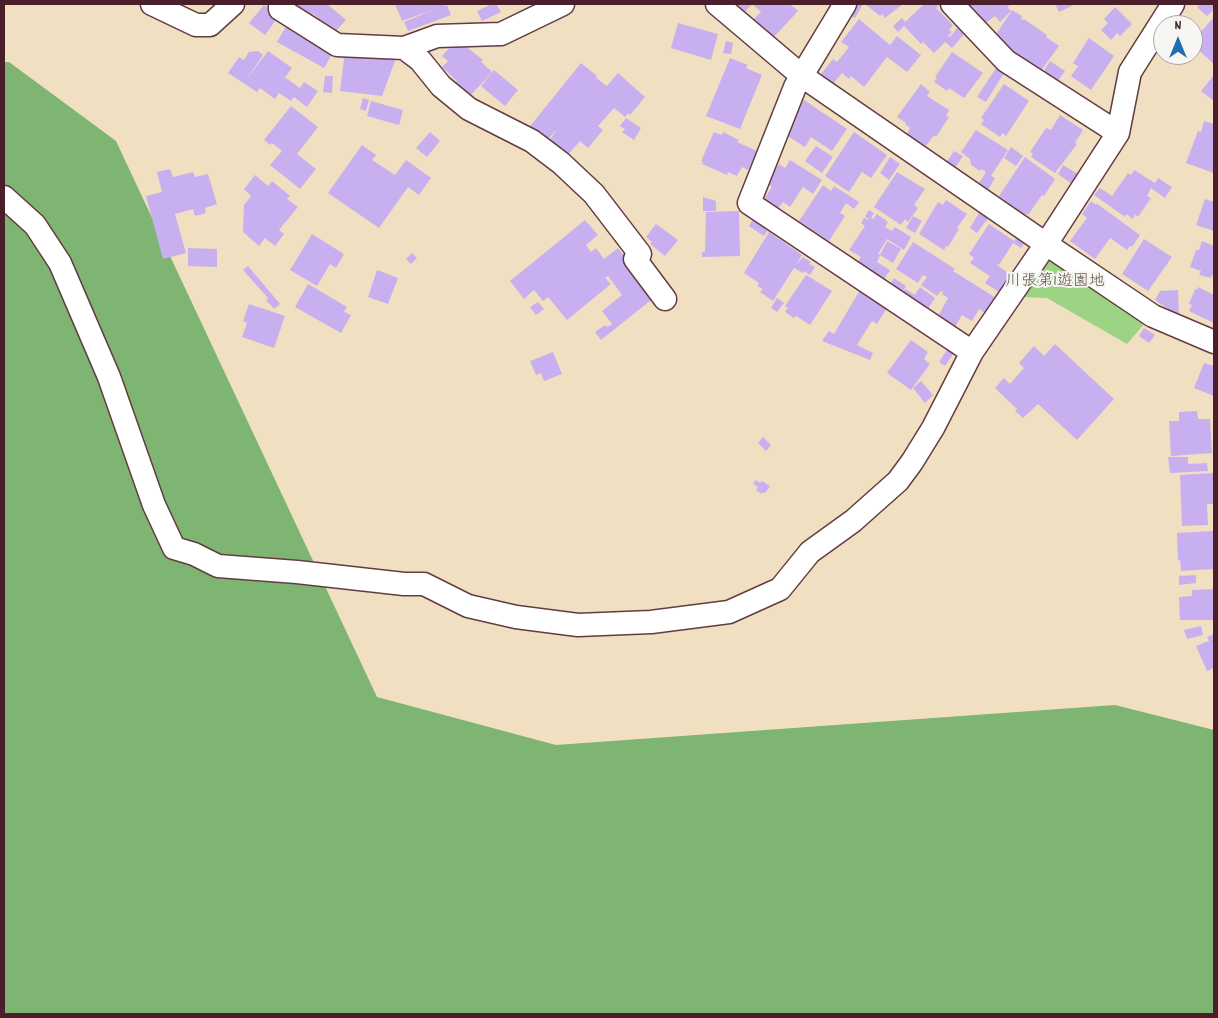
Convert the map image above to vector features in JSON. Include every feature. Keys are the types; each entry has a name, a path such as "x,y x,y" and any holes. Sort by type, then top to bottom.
{"street":[{"path":"152,4 196,25 210,25 233,4"},
{"path":"280,4 280,8 337,45 404,48 437,36 502,34 563,4"},
{"path":"718,4 802,76 1046,244 1153,316 1214,342"},
{"path":"845,4 795,87 748,203 972,352"},
{"path":"952,4 1006,60 1118,133"},
{"path":"4,196 35,225 60,263 109,377 154,505 174,548 194,554 218,566 297,572 404,584 424,584 468,606 516,617 578,625 651,622 729,612 780,589 810,552 853,521 898,480 912,462 933,428 972,352 1046,244 1118,133 1130,72 1172,4"},
{"path":"404,48 420,60 441,86 469,109 532,141 561,163 588,188 640,254 635,259 665,299"}],"green space":[{"path":"4,62 9,62 116,141 377,697 556,745 1115,705 1214,730 1214,1014 4,1014"},
{"name":"川張第1遊園地","path":"1048,257 1144,324 1127,344 1047,298 1021,297"}],"building":[{"path":"294,4 327,4 346,20 335,32 313,14 310,17"},
{"path":"395,4 444,4 445,6 447,5 451,15 408,31 404,22 435,9 402,21"},
{"path":"496,4 501,12 482,21 477,11"},
{"path":"734,4 752,4 744,13"},
{"path":"752,4 790,4 798,11 772,39 753,20 761,12"},
{"path":"849,4 863,4 855,18 845,12"},
{"path":"865,4 903,4 885,18 882,14 880,16"},
{"path":"924,4 936,4 938,7 936,8 953,25 949,30 952,32 948,36 950,37 957,28 964,34 952,48 945,42 934,53 923,42 921,44 904,26 898,32 893,26 902,18 905,22"},
{"path":"963,4 1012,4 1007,7 1011,11 1000,22 995,16 983,25"},
{"path":"1055,4 1071,4 1072,6 1059,12"},
{"path":"1200,4 1214,4 1214,9 1207,16 1197,7"},
{"path":"264,5 279,16 265,35 249,23"},
{"path":"1115,7 1132,24 1120,36 1117,33 1111,40 1101,30 1108,23 1104,19"},
{"path":"1012,10 1022,16 1021,19 1024,19 1047,35 1046,37 1059,46 1040,72 993,39"},
{"path":"1214,17 1214,64 1203,54 1203,30"},
{"path":"859,19 890,45 897,36 921,55 907,72 887,57 864,87 851,76 849,79 842,73 833,84 821,74 833,59 837,62 849,47 841,42"},
{"path":"288,23 335,49 324,68 277,42"},
{"path":"678,23 718,34 711,60 671,48"},
{"path":"1089,38 1114,56 1091,90 1071,76 1078,66 1073,63"},
{"path":"726,41 733,43 731,54 723,53"},
{"path":"454,43 463,44 483,60 481,62 492,72 469,97 455,84 457,81 442,67 448,61 442,56"},
{"path":"258,51 263,55 246,80 268,51 292,68 284,79 286,78 300,88 304,82 318,91 307,107 294,97 291,101 279,93 275,99 260,88 257,92 228,73 239,57 244,60 249,52"},
{"path":"345,51 398,53 382,96 340,91"},
{"path":"952,52 983,73 964,98 949,88 947,91 934,82 937,78 935,77"},
{"path":"730,58 748,65 746,68 762,75 740,129 706,116"},
{"path":"1050,61 1065,71 1055,85 1041,76"},
{"path":"581,63 607,86 618,73 645,97 630,115 628,113 625,117 614,108 598,126 603,130 588,148 580,141 566,157 548,142 556,131 546,142 527,130"},
{"path":"996,68 1004,73 986,102 977,97"},
{"path":"494,70 518,90 505,106 481,86"},
{"path":"1214,75 1214,101 1201,91"},
{"path":"325,76 333,76 332,93 323,92"},
{"path":"921,84 930,92 927,96 949,110 946,116 949,117 936,137 934,135 926,146 907,134 910,128 897,117"},
{"path":"1004,84 1029,101 1006,136 1003,133 1000,137 981,124 984,120 981,118"},
{"path":"363,98 369,100 366,111 360,109"},
{"path":"804,100 847,129 832,151 811,137 805,147 786,135 795,122 791,120"},
{"path":"371,101 403,110 399,125 367,116"},
{"path":"291,106 318,127 297,154 316,169 300,189 270,165 282,151 272,143 270,145 264,140"},
{"path":"1060,115 1083,130 1075,143 1077,144 1055,173 1031,157 1033,154 1030,152 1046,128 1051,130"},
{"path":"626,118 641,128 634,140 622,132 625,129 620,126"},
{"path":"1204,121 1214,124 1214,173 1186,163 1198,131 1201,132"},
{"path":"976,130 1008,150 991,176 995,178 988,190 979,183 986,172 981,169 980,171 971,165 970,159 961,152"},
{"path":"430,132 440,141 427,157 416,148"},
{"path":"714,132 722,135 723,132 739,140 737,142 757,151 748,170 742,167 737,176 728,172 727,175 702,164 703,162 701,161"},
{"path":"854,132 887,155 871,178 862,172 849,192 825,176"},
{"path":"362,145 376,155 372,160 395,175 406,160 431,178 419,195 408,187 379,228 328,193"},
{"path":"816,146 833,157 822,173 805,161"},
{"path":"1011,147 1023,156 1016,166 1004,158"},
{"path":"954,151 963,156 955,168 946,163"},
{"path":"890,157 900,164 889,180 880,173"},
{"path":"1025,157 1055,179 1028,215 1026,213 1025,215 999,196"},
{"path":"790,160 822,180 813,194 803,187 790,207 783,202 776,211 762,202 772,187 766,183 779,164 785,168"},
{"path":"1063,165 1078,174 1072,184 1058,174"},
{"path":"170,169 173,177 193,172 195,177 208,174 217,204 205,208 206,213 195,216 193,209 175,214 186,253 163,259 146,196 162,192 157,172"},
{"path":"1134,170 1155,183 1158,178 1172,187 1165,198 1151,188 1147,196 1151,198 1138,217 1135,214 1133,219 1126,214 1125,217 1094,195 1100,188 1112,196 1128,173 1131,175"},
{"path":"897,172 925,189 914,205 918,208 908,222 905,219 901,225 874,207"},
{"path":"255,175 268,186 272,181 290,196 287,199 298,207 279,230 284,234 275,246 265,238 259,246 243,232 244,205 251,196 244,189"},
{"path":"823,185 831,191 834,186 859,202 854,209 846,203 840,213 845,216 829,241 799,221"},
{"path":"703,197 716,201 716,211 703,211"},
{"path":"1205,199 1214,202 1214,231 1196,225"},
{"path":"946,200 967,214 957,228 959,229 948,247 946,246 944,250 919,234 938,202 943,205"},
{"path":"1091,201 1140,235 1132,247 1130,246 1127,250 1110,238 1095,259 1070,241 1087,218 1082,214"},
{"path":"869,210 874,213 871,218 873,219 877,214 888,222 885,227 892,231 895,227 911,237 904,250 887,239 878,254 880,255 877,262 890,270 881,284 868,275 874,265 867,275 854,268 861,257 849,250 865,226 861,223 864,218 869,219 865,217"},
{"path":"739,211 740,256 702,257 702,252 705,252 706,212"},
{"path":"980,211 989,217 977,233 970,228"},
{"path":"913,216 922,221 915,233 906,228"},
{"path":"753,219 769,228 764,236 749,226"},
{"path":"585,220 598,235 586,245 591,252 596,248 604,259 618,248 655,297 601,340 595,332 605,325 607,327 612,324 602,311 622,295 608,276 605,278 611,284 567,320 548,297 543,301 534,290 524,299 510,281"},
{"path":"656,224 678,240 665,256 650,244 652,242 646,237"},
{"path":"989,224 1014,241 1017,238 1024,244 1021,248 1013,243 999,265 997,265 1011,275 999,292 985,283 990,276 970,263 974,258 969,254"},
{"path":"769,232 802,255 796,265 803,257 811,262 809,264 815,267 810,275 794,268 773,301 760,292 763,289 757,286 759,283 744,273"},
{"path":"312,234 344,254 336,268 330,264 317,286 290,270"},
{"path":"1144,239 1172,257 1148,291 1122,274"},
{"path":"887,241 901,249 893,263 880,255"},
{"path":"1202,241 1214,246 1214,276 1212,275 1211,278 1199,275 1201,271 1190,267 1196,250 1199,250"},
{"path":"913,242 955,269 953,271 996,298 985,313 979,309 972,321 962,315 953,330 936,320 948,298 941,291 937,296 921,285 927,277 923,275 918,283 896,269"},
{"path":"188,248 217,249 217,267 188,266"},
{"path":"412,253 417,258 411,264 406,259"},
{"path":"248,266 280,304 274,309 266,300 268,298 243,270"},
{"path":"377,270 398,278 388,304 368,297"},
{"path":"806,275 832,291 810,325 796,316 794,318 785,312 788,308 785,306"},
{"path":"894,278 906,286 899,297 887,289"},
{"path":"308,284 347,307 344,312 351,315 341,333 295,307"},
{"path":"920,287 935,298 925,313 900,297 905,289 915,295"},
{"path":"1198,287 1214,295 1214,323 1189,311 1192,305 1189,304 1195,289 1197,290"},
{"path":"860,290 887,308 877,324 872,321 857,345 873,353 870,360 822,341 829,331 834,334"},
{"path":"1178,290 1179,316 1155,300 1160,291"},
{"path":"777,298 784,303 777,312 771,308"},
{"path":"538,302 544,309 536,315 530,307"},
{"path":"249,304 285,316 274,348 242,337 247,323 243,321"},
{"path":"1144,328 1155,335 1149,343 1139,336"},
{"path":"911,340 928,352 924,359 930,364 911,390 887,373"},
{"path":"1055,344 1114,399 1077,440 1038,404 1023,418 1015,411 1017,409 995,388 1004,378 1010,384 1024,368 1019,363 1034,346 1044,356"},
{"path":"947,350 953,354 945,366 939,362"},
{"path":"553,352 562,374 544,381 541,373 536,375 530,361"},
{"path":"1204,363 1214,366 1214,396 1194,388"},
{"path":"921,381 933,395 925,403 913,388"},
{"path":"1197,411 1198,419 1210,419 1212,453 1171,456 1169,421 1179,421 1179,412"},
{"path":"763,437 771,445 766,451 758,443"},
{"path":"1168,457 1188,457 1188,464 1207,463 1208,471 1170,473"},
{"path":"1214,473 1214,504 1207,504 1208,525 1182,526 1180,475"},
{"path":"756,480 770,486 765,493 763,492 762,494 756,490 758,487 753,484"},
{"path":"1214,531 1214,569 1181,571 1180,560 1178,560 1177,533"},
{"path":"1196,575 1196,583 1179,585 1179,576"},
{"path":"1214,589 1214,620 1180,620 1179,597 1192,596 1192,590"},
{"path":"1201,626 1203,635 1187,639 1184,630"},
{"path":"1214,634 1214,668 1207,671 1196,646 1209,641 1207,637"}]}
